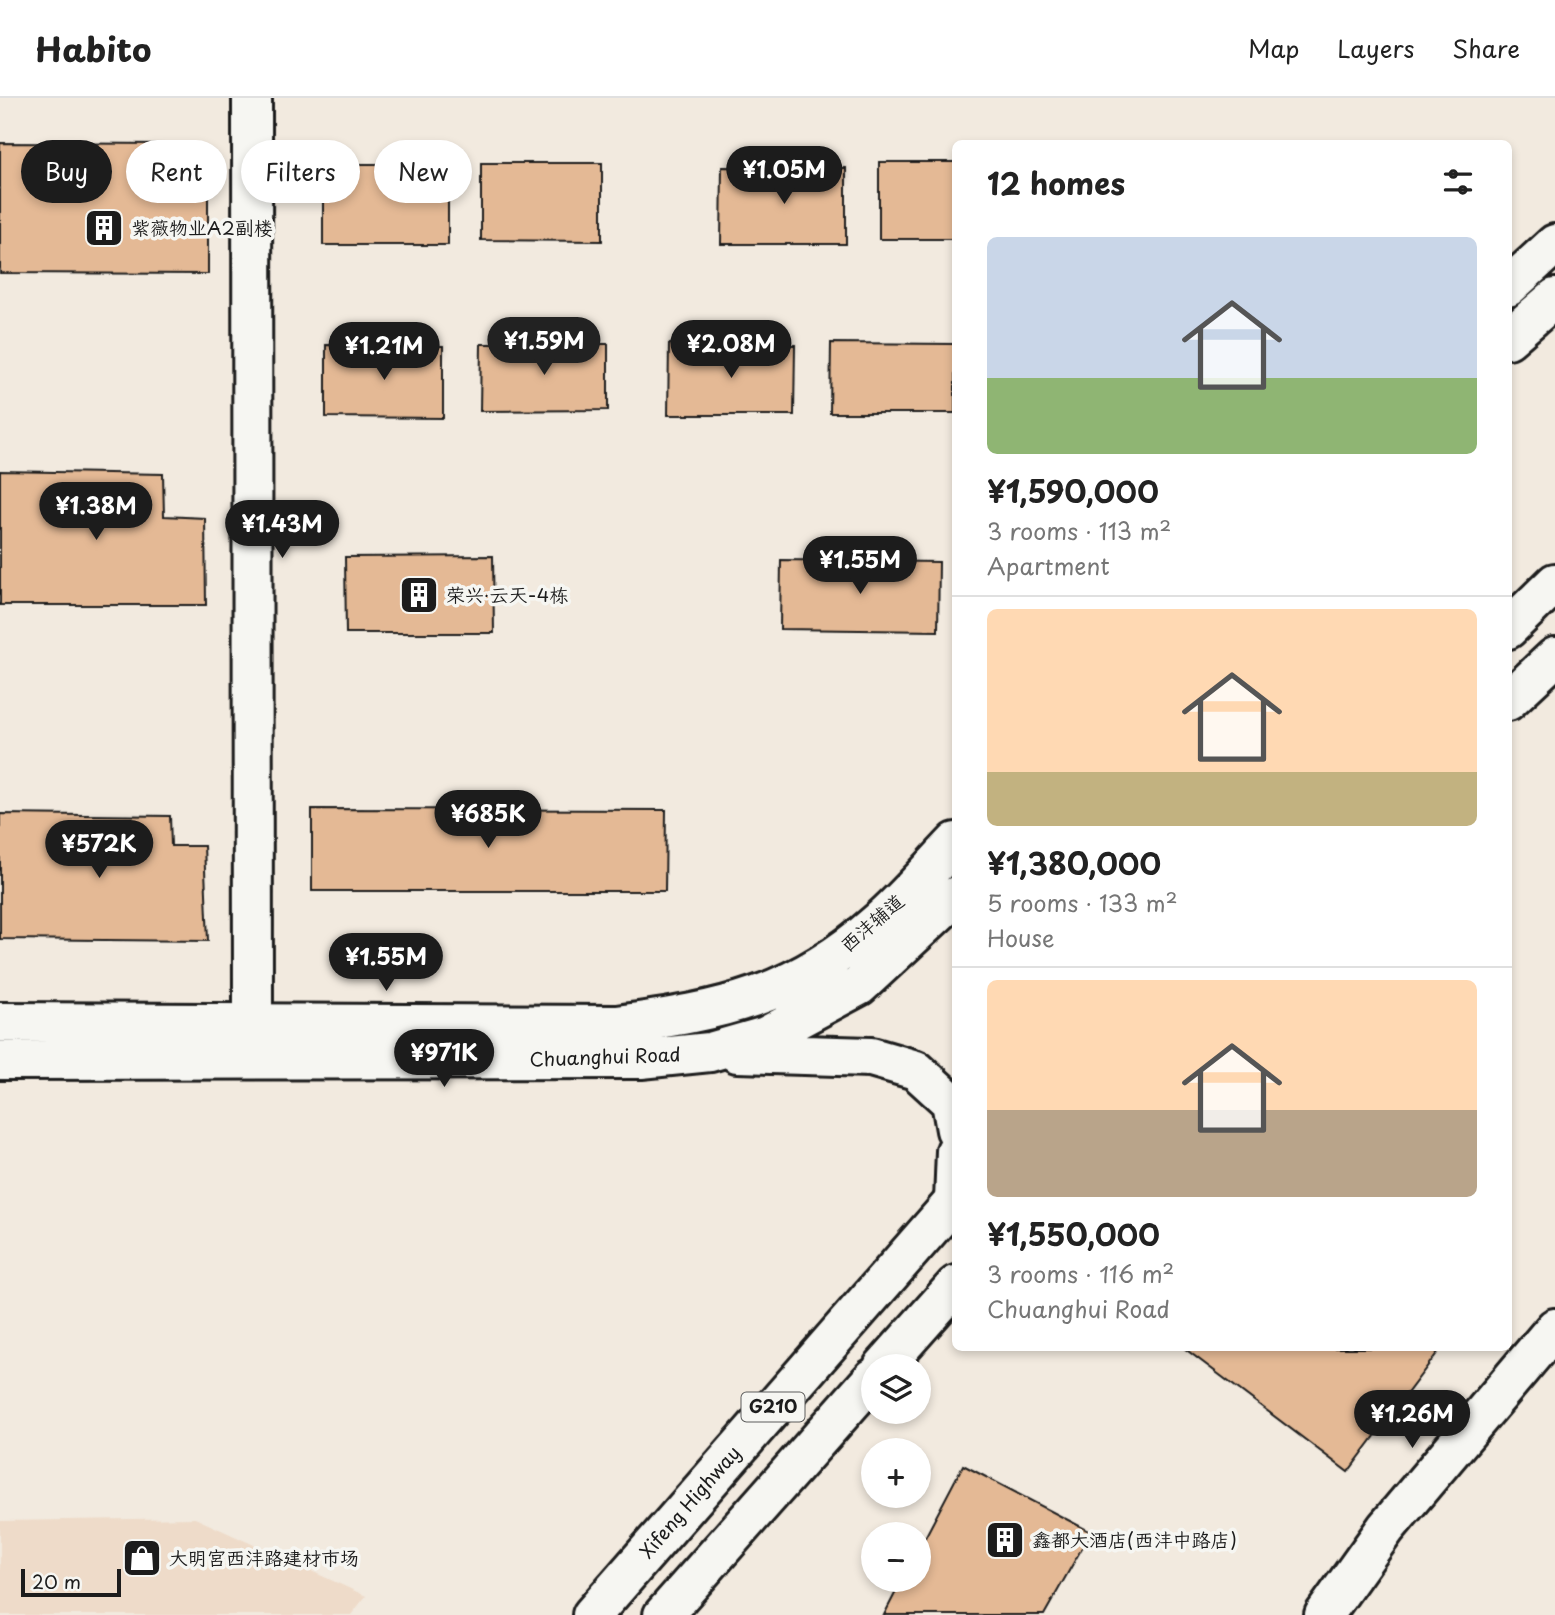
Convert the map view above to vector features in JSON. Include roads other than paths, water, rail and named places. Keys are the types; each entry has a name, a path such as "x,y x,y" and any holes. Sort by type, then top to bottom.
{"main road":[{"path":"252,98 253,1021"},
{"path":"1512,283 1555,244"},
{"path":"1512,336 1555,298"},
{"path":"1512,625 1555,583"},
{"path":"1512,697 1555,657"},
{"name":"西沣辅道","path":"777,990 817,970 878,923 952,846"},
{"name":"西沣辅道","path":"859,986 952,911"},
{"name":"Chuanghui Road","path":"0,1060 641,1059 710,1052 766,1036 859,986"},
{"name":"Chuanghui Road","path":"0,1022 253,1021 617,1025 695,1014 777,990"},
{"path":"710,1052 871,1057 916,1070 951,1102 952,1108"},
{"name":"Xifeng Highway","path":"592,1615 952,1203"},
{"path":"894,1354 952,1289"},
{"path":"1324,1615 1386,1528 1555,1328"},
{"path":"1354,1615 1407,1541 1555,1366"},
{"name":"G210","path":"663,1615 861,1392"}],"place":[{"name":"紫薇物业A2副楼","path":"104,228"},
{"name":"荣兴·云天-4栋","path":"419,595"},
{"name":"鑫都大酒店(西沣中路店)","path":"1005,1540"},
{"name":"大明宫西沣路建材市场","path":"142,1558"}]}
